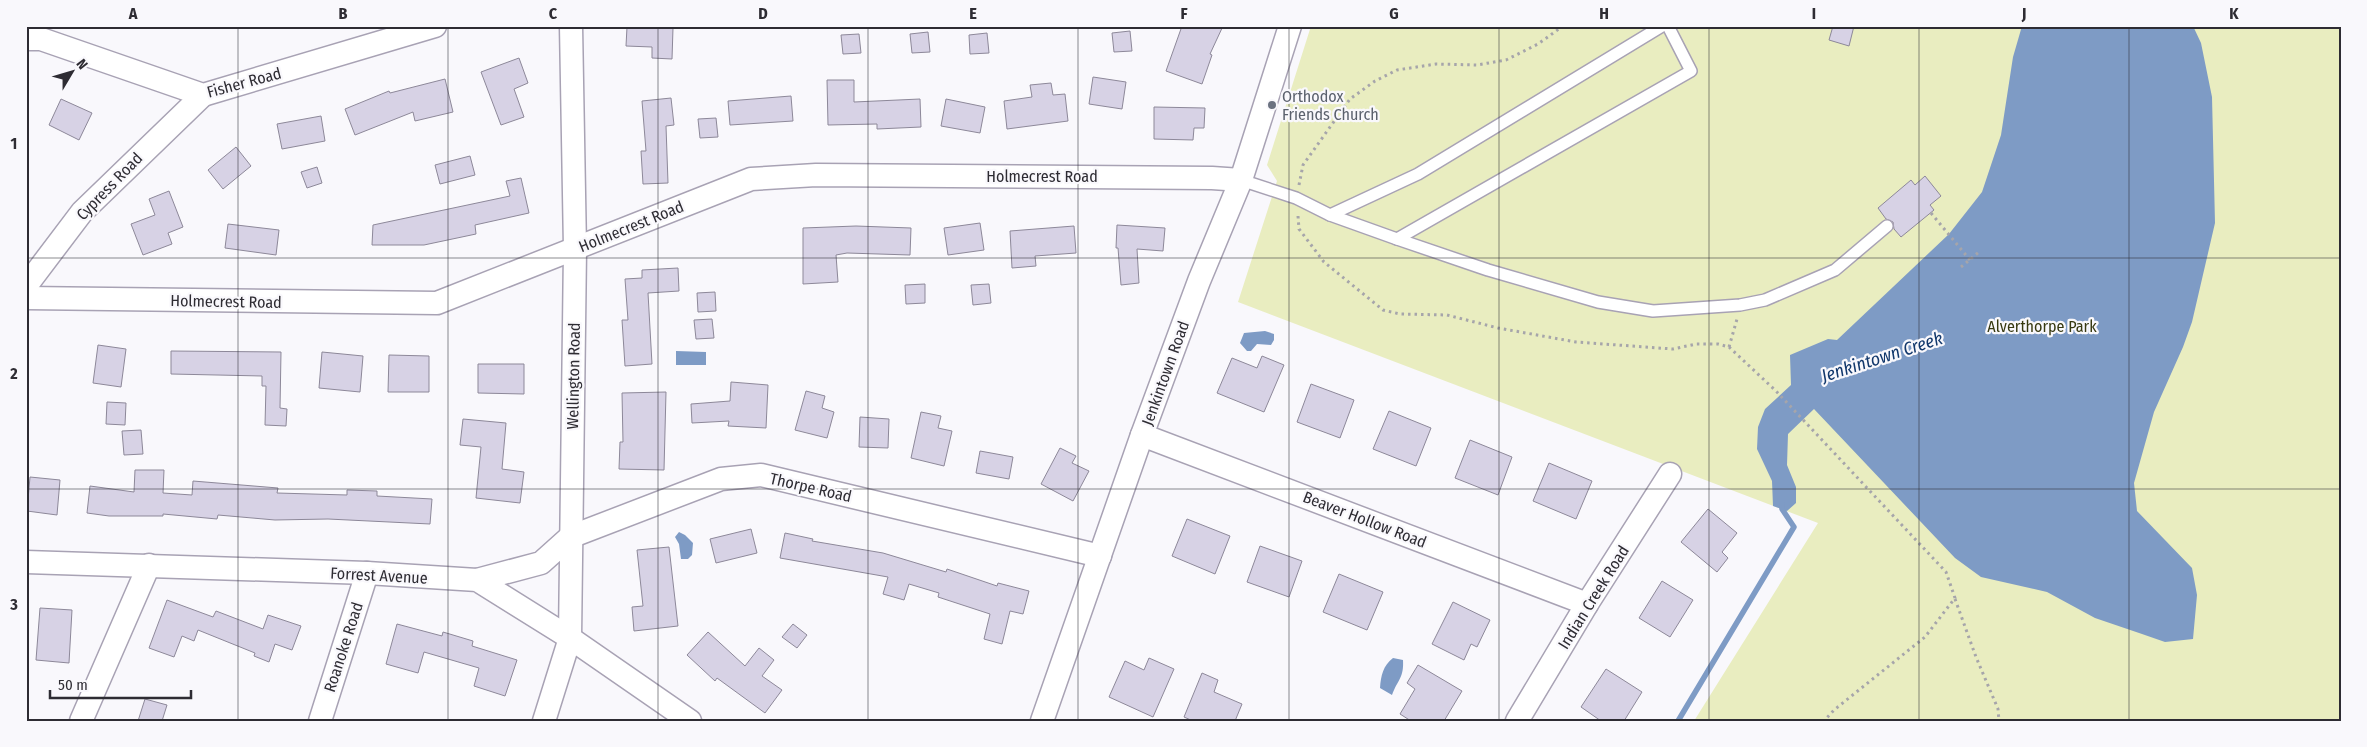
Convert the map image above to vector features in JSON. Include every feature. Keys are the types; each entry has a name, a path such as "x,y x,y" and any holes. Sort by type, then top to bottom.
{"street":[{"name":"Fisher Road","path":"36,34 203,95 435,26"},
{"name":"Wellington Road","path":"544,721 570,638 575,249 571,26"},
{"name":"Jenkintown Road","path":"1042,721 1142,435 1199,281 1241,180 1290,26"},
{"name":"Cypress Road","path":"26,286 82,212 203,95"},
{"name":"Holmecrest Road","path":"26,298 437,303 751,179 826,175 1241,180"},
{"name":"Beaver Hollow Road","path":"1142,435 1587,604"},
{"name":"Thorpe Road","path":"477,580 540,563 570,537 721,479 761,474 1100,556"},
{"name":"Indian Creek Road","path":"1517,721 1587,604 1670,474"},
{"name":"Forrest Avenue","path":"26,562 149,565 477,580 570,638 690,721"},
{"path":"81,721 149,565"},
{"name":"Roanoke Road","path":"320,721 367,574"}],"lane":[{"path":"1330,214 1418,174 1662,26"},
{"path":"1397,239 1691,70 1668,26"},
{"path":"1241,180 1296,198 1330,214 1397,239 1488,270 1598,302 1653,311 1740,305 1765,300 1835,270 1887,226"}],"path":[{"path":"1563,26 1538,44 1506,60 1477,65 1436,64 1397,70 1375,81 1350,99 1303,165 1296,198 1299,229 1324,262 1383,310 1400,314 1447,315 1498,328 1576,342 1673,348 1696,344 1718,344 1729,347 1804,420 1946,572 1976,657 1998,709 1999,721"},
{"path":"1931,213 1970,260"},
{"path":"1961,267 1979,252"},
{"path":"1729,347 1740,305"},
{"path":"1824,721 1834,710 1925,637 1955,598"}],"green space":[{"name":"Alverthorpe Park","path":"1311,26 2341,26 2341,721 1694,721 1818,523 1238,302 1277,181 1267,165"}],"water":[{"path":"2022,26 2193,26 2201,43 2212,97 2215,223 2192,322 2154,412 2134,483 2137,511 2192,568 2197,595 2193,639 2165,642 2095,618 2047,592 1981,577 1955,558 1814,409 1788,434 1787,465 1796,487 1796,503 1787,511 1773,506 1772,481 1757,449 1758,427 1765,409 1791,385 1790,355 1828,339 1837,340 1949,234 1982,192 2001,135 2013,57"},
{"path":"1265,331 1274,334 1274,340 1271,345 1257,344 1251,351 1247,351 1240,343 1244,333"},
{"path":"676,351 706,352 706,365 676,365"},
{"path":"679,532 693,543 692,555 688,559 681,559 679,544 675,537"},
{"path":"1393,658 1403,660 1403,666 1402,675 1392,695 1380,688 1383,671"}],"building":[{"path":"1182,26 1223,26 1210,54 1212,55 1202,84 1166,71"},
{"path":"1833,26 1854,26 1849,46 1829,40"},
{"path":"627,27 673,28 672,59 652,58 652,47 626,46"},
{"path":"1130,31 1132,51 1114,52 1112,33"},
{"path":"928,32 930,52 912,53 910,34"},
{"path":"987,33 989,53 970,54 969,35"},
{"path":"859,34 861,53 843,54 841,35"},
{"path":"519,58 528,83 514,89 524,117 501,125 481,72"},
{"path":"1093,77 1126,82 1122,109 1089,104"},
{"path":"445,79 453,112 415,121 413,112 355,135 345,109 389,91 390,93"},
{"path":"827,80 854,80 854,102 920,99 921,127 877,129 877,124 828,125"},
{"path":"1051,83 1053,95 1065,94 1068,121 1007,129 1004,101 1032,97 1030,85"},
{"path":"791,96 793,121 730,125 728,101"},
{"path":"671,98 674,125 666,126 668,183 643,184 641,151 646,151 642,101"},
{"path":"61,99 92,113 79,140 49,125"},
{"path":"946,99 985,107 980,133 941,126"},
{"path":"1154,107 1205,108 1204,128 1194,128 1193,140 1154,139"},
{"path":"321,116 325,141 282,149 277,124"},
{"path":"716,118 718,137 700,138 698,119"},
{"path":"236,147 251,166 223,189 208,170"},
{"path":"470,156 475,175 440,184 435,165"},
{"path":"317,167 322,183 307,188 301,172"},
{"path":"1925,176 1941,196 1930,205 1934,210 1901,237 1894,229 1893,222 1886,219 1878,208 1911,180 1915,185"},
{"path":"521,178 529,213 475,225 476,234 424,245 372,245 373,225 510,196 506,181"},
{"path":"169,191 183,227 168,233 172,244 143,255 131,224 155,215 149,199"},
{"path":"980,223 984,250 948,255 944,228"},
{"path":"228,224 279,230 276,255 225,248"},
{"path":"1117,225 1165,228 1163,251 1137,249 1139,283 1121,285 1118,248 1116,248"},
{"path":"856,226 911,228 910,255 847,253 836,255 838,282 803,284 803,228"},
{"path":"1074,226 1076,253 1035,256 1036,266 1012,268 1010,231"},
{"path":"678,268 679,291 648,293 652,364 625,366 622,320 628,320 625,279 642,278 642,270"},
{"path":"925,284 925,303 906,304 905,285"},
{"path":"989,284 991,303 973,305 971,285"},
{"path":"715,292 716,311 698,312 697,293"},
{"path":"712,319 714,338 696,339 694,320"},
{"path":"98,345 126,349 121,387 93,383"},
{"path":"171,351 281,352 280,408 287,409 286,426 265,425 266,386 262,386 262,376 171,374"},
{"path":"322,352 363,356 360,392 319,388"},
{"path":"389,355 429,356 429,392 388,392"},
{"path":"1262,356 1284,365 1264,412 1217,393 1232,358 1257,368"},
{"path":"478,364 524,364 524,394 478,393"},
{"path":"731,382 768,385 766,428 728,426 729,421 692,423 691,404 730,401"},
{"path":"1311,384 1354,400 1340,438 1297,422"},
{"path":"806,391 825,396 822,408 834,412 827,438 795,430"},
{"path":"666,392 664,470 619,469 620,442 623,442 622,393"},
{"path":"107,402 126,403 125,425 106,424"},
{"path":"1389,411 1431,428 1416,466 1373,449"},
{"path":"921,412 941,416 938,428 952,431 944,466 911,458"},
{"path":"860,417 889,419 888,448 859,447"},
{"path":"463,419 506,423 502,469 524,472 520,503 476,498 481,447 460,445"},
{"path":"141,430 143,454 124,455 122,431"},
{"path":"1470,440 1512,457 1498,495 1455,478"},
{"path":"1060,448 1076,456 1072,463 1089,471 1073,501 1041,484"},
{"path":"980,451 1013,457 1009,479 976,473"},
{"path":"1549,463 1592,481 1576,519 1533,501"},
{"path":"135,470 164,470 163,493 192,495 193,481 278,488 277,493 347,495 347,490 377,491 377,496 432,499 430,524 328,519 275,520 218,515 217,519 163,514 163,516 109,516 87,513 90,486 134,492"},
{"path":"30,477 60,480 57,515 27,511"},
{"path":"1708,509 1737,533 1722,552 1728,558 1717,572 1681,542"},
{"path":"1187,519 1230,536 1215,574 1172,556"},
{"path":"751,529 757,553 716,563 710,539"},
{"path":"785,533 813,539 812,541 883,553 946,572 947,569 997,586 998,583 1029,591 1023,614 1010,611 1002,644 984,639 990,614 938,597 939,593 909,584 904,600 883,594 888,577 780,558"},
{"path":"1260,546 1302,561 1289,597 1247,582"},
{"path":"669,547 678,626 634,631 632,607 643,606 637,550"},
{"path":"1339,574 1383,592 1367,630 1323,612"},
{"path":"1662,581 1693,600 1670,637 1639,618"},
{"path":"167,600 213,617 216,611 263,629 268,615 301,626 292,650 275,644 269,662 254,656 255,653 198,630 194,641 182,636 174,657 149,648"},
{"path":"1453,602 1490,620 1477,647 1471,644 1464,660 1432,644"},
{"path":"40,608 72,610 69,663 36,660"},
{"path":"397,624 442,636 443,632 473,641 472,646 517,660 505,696 474,686 479,668 424,652 418,673 386,664"},
{"path":"793,624 807,635 797,648 782,637"},
{"path":"708,632 745,666 759,648 774,660 762,676 782,690 765,713 717,678 715,681 687,655"},
{"path":"1149,658 1174,669 1153,717 1109,697 1125,661 1144,670"},
{"path":"1418,665 1462,691 1444,721 1411,721 1400,714 1415,689 1407,683"},
{"path":"1606,669 1642,692 1624,721 1601,721 1581,707"},
{"path":"1202,673 1218,680 1214,692 1242,704 1235,721 1193,721 1184,717"},
{"path":"145,699 167,705 162,721 138,721"}],"waterway":[{"name":"Jenkintown Creek","path":"1678,721 1794,527 1782,509 1782,504"}],"place":[{"name":"Orthodox Friends Church","path":"1272,105"}]}
